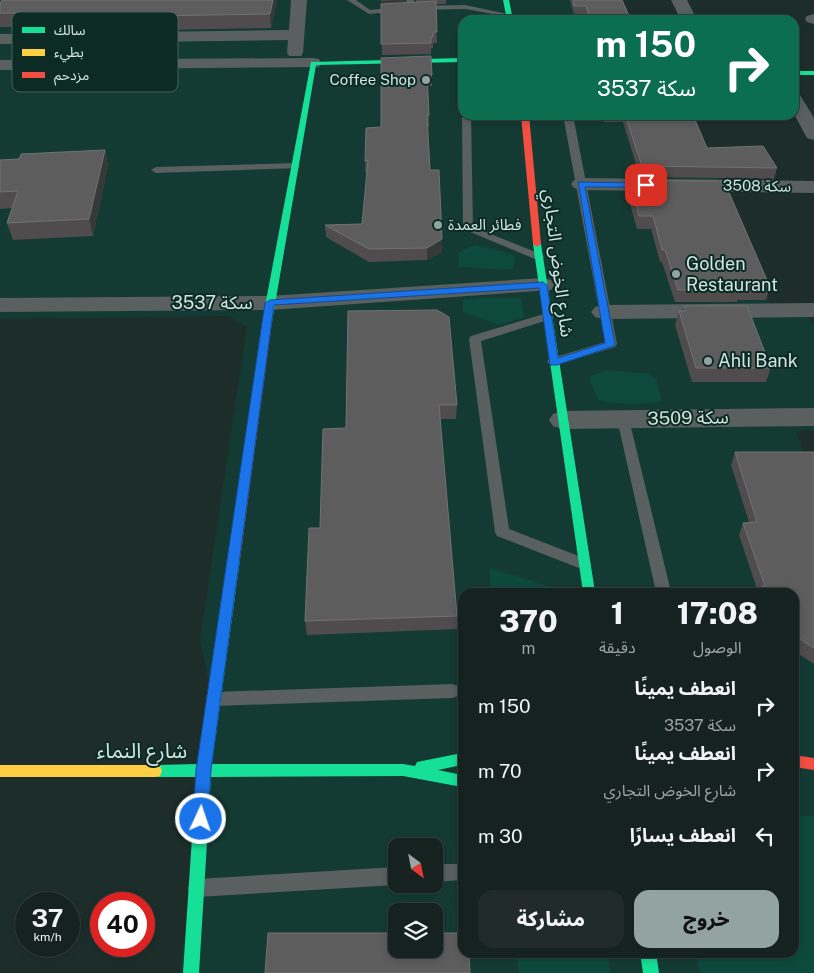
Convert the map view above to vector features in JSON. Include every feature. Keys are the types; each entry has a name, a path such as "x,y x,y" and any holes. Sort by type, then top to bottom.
{"street":[{"path":"294,64 299,0"},
{"path":"506,0 509,15"},
{"path":"679,0 686,15"},
{"path":"178,37 296,35"},
{"path":"178,64 313,64 458,60"},
{"path":"191,973 204,770 270,303 313,64"},
{"path":"799,73 814,73"},
{"path":"799,108 814,134"},
{"name":"شارع الخوض التجاري","path":"525,120 538,257 588,588"},
{"name":"سكة 3508","path":"581,184 814,187"},
{"name":"سكة 3537","path":"0,305 270,303 543,285"},
{"path":"603,312 814,310"},
{"name":"سكة 3509","path":"562,420 814,417"},
{"name":"شارع النماء","path":"0,771 403,770 458,761"},
{"path":"799,762 814,764"},
{"path":"799,770 814,768"},
{"name":"شارع النماء","path":"403,770 458,780"},
{"path":"649,958 651,973"}],"lane":[{"path":"351,0 369,12 383,11 411,4 465,3 501,15"},
{"path":"373,4 373,7 383,11"},
{"path":"466,120 468,229 538,257"},
{"path":"554,362 610,344 569,120"},
{"path":"156,170 296,166"},
{"path":"547,317 475,339 502,532 584,564"},
{"path":"622,419 663,588"},
{"path":"214,699 452,691"},
{"path":"443,873 458,872"},
{"path":"196,888 388,876"}],"shaded area":[{"path":"0,0 617,0 624,15 458,15 458,120 694,120 775,315 808,314 814,326 814,430 796,431 814,482 814,973 180,973 213,699 200,641 247,327 228,316 0,319"},
{"path":"475,245 515,256 513,270 458,267 459,253"},
{"path":"477,298 521,298 524,317 499,325 463,312 463,300"},
{"path":"606,370 649,374 656,379 662,401 630,404 598,400 589,377"},
{"path":"490,568 555,588 490,588"},
{"path":"799,816 814,816 814,973 700,973 697,958 799,958"},
{"path":"517,958 608,958 611,973 519,973"}],"building":[{"path":"2,0 273,0 270,14 178,16 178,12 0,13 0,3"},
{"path":"573,0 622,0 629,15 589,15 586,6 574,6"},
{"path":"436,1 437,32 433,32 431,43 381,44 381,4"},
{"path":"431,56 432,75 427,75 430,170 439,170 442,239 427,248 369,249 325,225 362,224 368,160 365,161 366,128 381,127 381,58"},
{"path":"627,120 695,120 707,148 763,146 777,168 642,166"},
{"path":"105,150 89,219 7,223 18,191 0,192 0,160 19,159 21,154"},
{"path":"629,181 724,181 770,287 678,290 665,250 662,250 653,216 639,216"},
{"path":"684,306 747,306 771,368 696,368 679,311 686,311"},
{"path":"437,310 449,317 457,405 439,405 457,616 305,621 309,528 320,528 323,429 346,428 348,311"},
{"path":"735,452 814,452 814,648 799,638 799,588 763,588 762,586 765,586 743,523 757,522"},
{"path":"268,933 388,933 388,958 443,958 443,933 458,933 458,958 469,958 470,973 265,973"}],"traffic: fast":[{"path":"506,0 509,15"},
{"path":"267,322 313,63 458,60"},
{"path":"799,73 814,73"},
{"path":"537,244 588,588"},
{"path":"191,973 204,770 234,560"},
{"path":"422,767 458,760"},
{"path":"155,771 403,770 458,780"},
{"path":"649,958 651,973"}],"traffic: slow":[{"path":"0,771 155,771"}],"traffic: jam":[{"path":"525,120 537,244"},
{"path":"234,560 267,322"},
{"path":"799,762 814,764"}],"place":[{"name":"Coffee Shop","path":"426,80"},
{"name":"فطائر العمدة","path":"438,225"},
{"name":"Golden Restaurant","path":"676,274"},
{"name":"Ahli Bank","path":"708,361"}],"route":[{"path":"201,819 204,770 270,303 543,285 554,362 610,344 581,184 646,185"}]}
